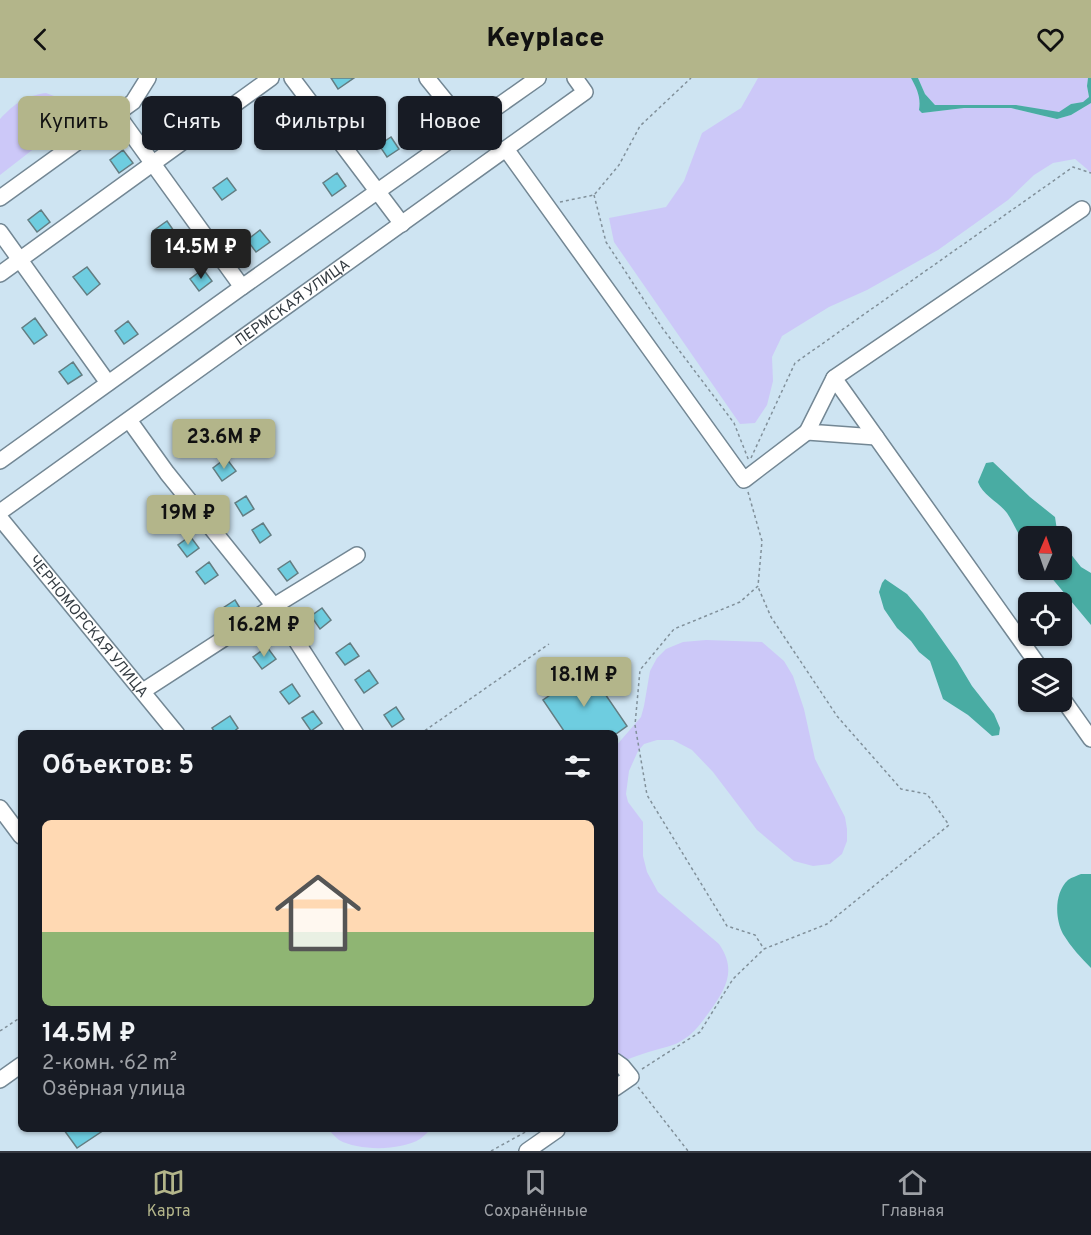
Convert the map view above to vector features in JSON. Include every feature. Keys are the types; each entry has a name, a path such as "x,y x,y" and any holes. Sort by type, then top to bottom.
{"street":[{"path":"130,104 148,78"},
{"path":"0,274 271,78"},
{"path":"292,78 402,224"},
{"path":"427,78 442,96"},
{"path":"0,461 538,78"},
{"name":"ПЕРМСКАЯ УЛИЦА","path":"0,512 585,92 575,78"},
{"path":"130,133 242,288"},
{"path":"506,149 744,480 807,432 834,378 1082,209"},
{"path":"0,198 67,150"},
{"path":"0,232 108,383"},
{"path":"834,378 1033,658"},
{"path":"129,420 167,473 274,606 353,730"},
{"path":"807,432 876,437"},
{"name":"ЧЕРНОМОРСКАЯ УЛИЦА","path":"0,518 174,730"},
{"path":"143,691 357,555"},
{"path":"1072,712 1091,739"},
{"path":"0,808 18,832"},
{"path":"618,1063 631,1077 618,1086"},
{"path":"0,1080 18,1067"},
{"path":"527,1151 554,1132"}],"path":[{"path":"545,205 594,195 619,165 640,126 692,78"},
{"path":"594,195 606,242 663,329 734,423 749,462 795,363 1073,167 1091,173"},
{"path":"688,1151 631,1077 700,1032 733,980 764,950 827,924 949,825 927,794 901,789 837,716 771,617 758,585 762,541 744,480"},
{"path":"758,585 740,602 674,629 640,670 635,725 647,795 727,927 755,935 764,950"},
{"path":"426,730 549,644"},
{"path":"0,1032 18,1019"},
{"path":"491,1151 525,1132"}],"shaded area":[{"path":"758,78 911,78 918,93 919,109 922,113 964,108 1011,108 1057,119 1071,115 1091,103 1091,174 1075,159 1053,163 1034,175 1008,200 938,250 867,290 829,307 782,336 772,357 773,381 767,405 755,423 740,424 614,242 609,218 666,207 684,181 702,133 741,108"},
{"path":"911,78 918,78 925,94 935,105 1016,105 1059,112 1089,97 1087,86 1088,78 1091,78 1091,103 1071,115 1057,119 1011,108 964,108 922,113 919,110 918,93"},
{"path":"918,78 1088,78 1089,97 1084,102 1071,104 1059,113 1016,105 935,105 925,94"},
{"path":"46,93 54,96 32,96"},
{"path":"18,103 18,150 32,150 0,175 0,119"},
{"path":"993,462 1055,517 1056,526 1018,526 1018,533 1007,513 980,487 978,482 986,463"},
{"path":"1072,556 1081,567 1091,573 1091,625 1072,602 1072,592 1063,592 1053,580 1072,580"},
{"path":"885,579 907,594 923,613 972,686 994,714 1000,728 999,735 992,736 968,715 943,699 930,661 897,628 884,609 879,592"},
{"path":"706,640 762,642 784,661 793,676 804,709 815,759 845,817 847,841 842,854 830,864 813,866 794,861 757,830 713,772 692,750 673,740 657,740 644,744 638,751 629,771 626,794 628,802 643,822 643,856 647,872 658,892 719,944 727,962 728,971 721,994 704,1020 690,1035 676,1044 618,1064 618,744 641,717 650,671 657,658 666,649 683,642"},
{"path":"1081,874 1091,874 1091,968 1063,934 1057,914 1058,899 1063,885"},
{"path":"331,1132 428,1132 412,1143 380,1148 357,1146 339,1140"}],"building":[{"path":"331,78 354,78 338,89"},
{"path":"391,137 398,148 387,157 382,150 386,150 386,140"},
{"path":"123,150 133,163 119,173 110,160"},
{"path":"337,173 346,186 332,196 323,183"},
{"path":"227,178 236,190 222,200 213,188"},
{"path":"41,210 50,222 37,232 28,220"},
{"path":"167,221 176,234 162,244 153,231"},
{"path":"260,230 270,242 256,252 247,240"},
{"path":"87,267 100,284 87,295 73,277"},
{"path":"203,269 212,281 199,291 190,279"},
{"path":"35,318 47,335 34,344 22,328"},
{"path":"128,321 138,334 124,344 115,331"},
{"path":"73,362 82,375 68,384 59,372"},
{"path":"226,458 236,471 222,481 213,468"},
{"path":"246,496 254,509 243,516 235,503"},
{"path":"167,499 176,512 162,522 153,509"},
{"path":"263,523 271,535 260,543 252,530"},
{"path":"190,536 199,548 187,557 178,545"},
{"path":"290,561 298,573 287,581 278,569"},
{"path":"209,562 218,575 205,584 196,572"},
{"path":"235,600 243,613 232,620 223,608"},
{"path":"322,608 331,620 320,629 311,616"},
{"path":"350,643 359,656 345,665 336,653"},
{"path":"267,647 276,659 262,669 253,657"},
{"path":"588,669 627,726 618,733 618,730 563,730 543,700"},
{"path":"369,670 378,683 364,693 355,680"},
{"path":"292,684 300,696 289,704 280,692"},
{"path":"396,707 404,719 392,727 384,715"},
{"path":"313,711 322,723 310,730 302,718"},
{"path":"230,716 238,728 236,730 213,730 212,728"},
{"path":"65,1132 101,1132 77,1148"}]}
